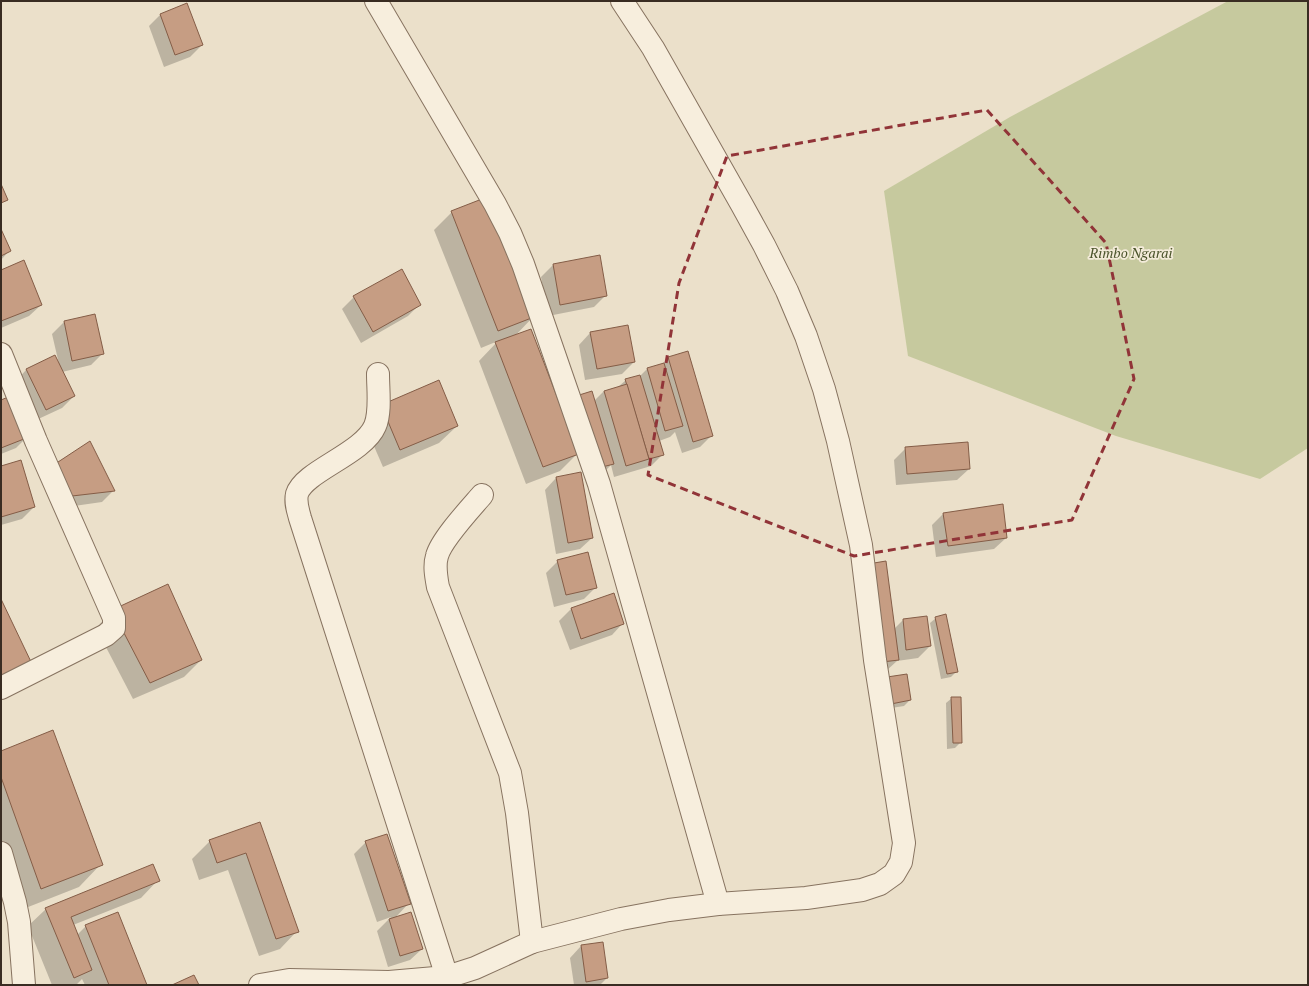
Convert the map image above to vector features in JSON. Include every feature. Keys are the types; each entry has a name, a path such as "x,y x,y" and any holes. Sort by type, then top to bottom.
{"street":[{"path":"376,1 495,204 510,233 523,264 599,484 718,904"},
{"path":"260,985 289,980 389,982 447,977 474,968 532,942 621,919 669,910 718,904 806,898 862,890 880,884 894,874 902,862 904,843 875,660 860,545 838,441 824,389 806,336 787,291 764,245 735,191 653,48 622,1"},
{"path":"1,354 36,441 115,623 114,628 106,635 1,688"},
{"path":"378,374 378,416 375,427 362,443 304,483 298,493 296,504 447,977"},
{"path":"482,495 444,541 437,555 435,571 438,587 510,773 516,806 532,942"},
{"path":"1,853 19,922 24,985"}],"highlighted area":[{"path":"987,110 1106,243 1134,379 1072,520 854,556 648,475 679,283 727,156"}],"green space":[{"name":"Rimbo Ngarai","path":"1228,1 1308,1 1308,448 1260,479 1116,436 908,356 884,191 1010,117"}],"building":[{"path":"187,3 203,45 175,55 160,14"},
{"path":"1,184 8,200 1,203"},
{"path":"487,197 534,317 498,331 451,211"},
{"path":"1,229 11,251 1,256"},
{"path":"600,255 607,296 560,305 553,264"},
{"path":"24,260 42,305 1,321 1,270"},
{"path":"402,269 421,305 373,332 353,296"},
{"path":"95,314 104,354 72,361 64,321"},
{"path":"628,325 635,362 597,369 590,332"},
{"path":"531,329 579,454 543,467 495,342"},
{"path":"688,351 713,436 693,442 668,357"},
{"path":"55,355 75,396 46,410 26,369"},
{"path":"664,363 683,426 665,431 647,368"},
{"path":"640,375 664,455 649,459 625,379"},
{"path":"439,380 458,426 400,450 381,405"},
{"path":"627,384 649,459 626,466 604,391"},
{"path":"592,391 614,464 598,468 576,396"},
{"path":"13,395 29,437 1,448 1,400"},
{"path":"90,441 115,491 72,496 55,464"},
{"path":"968,442 970,469 907,474 905,447"},
{"path":"21,460 35,507 1,517 1,466"},
{"path":"581,472 593,538 568,543 556,477"},
{"path":"1003,504 1007,538 948,546 943,513"},
{"path":"588,552 597,588 566,595 557,560"},
{"path":"886,561 899,660 882,662 868,564"},
{"path":"168,584 202,660 150,683 112,610"},
{"path":"614,593 624,624 581,639 571,608"},
{"path":"1,599 33,666 1,678"},
{"path":"946,614 958,672 947,674 935,617"},
{"path":"927,616 931,646 906,650 903,619"},
{"path":"907,674 911,700 891,704 887,677"},
{"path":"951,697 961,697 962,743 953,743"},
{"path":"53,730 103,865 41,889 1,777 1,751"},
{"path":"260,822 299,932 276,939 246,853 217,863 209,840"},
{"path":"387,834 411,904 388,911 365,841"},
{"path":"153,864 160,881 71,917 92,970 74,978 45,908"},
{"path":"118,912 147,985 109,985 85,925"},
{"path":"411,912 423,949 400,956 389,919"},
{"path":"603,942 608,978 586,982 581,945"},
{"path":"194,975 199,985 172,985"}]}
